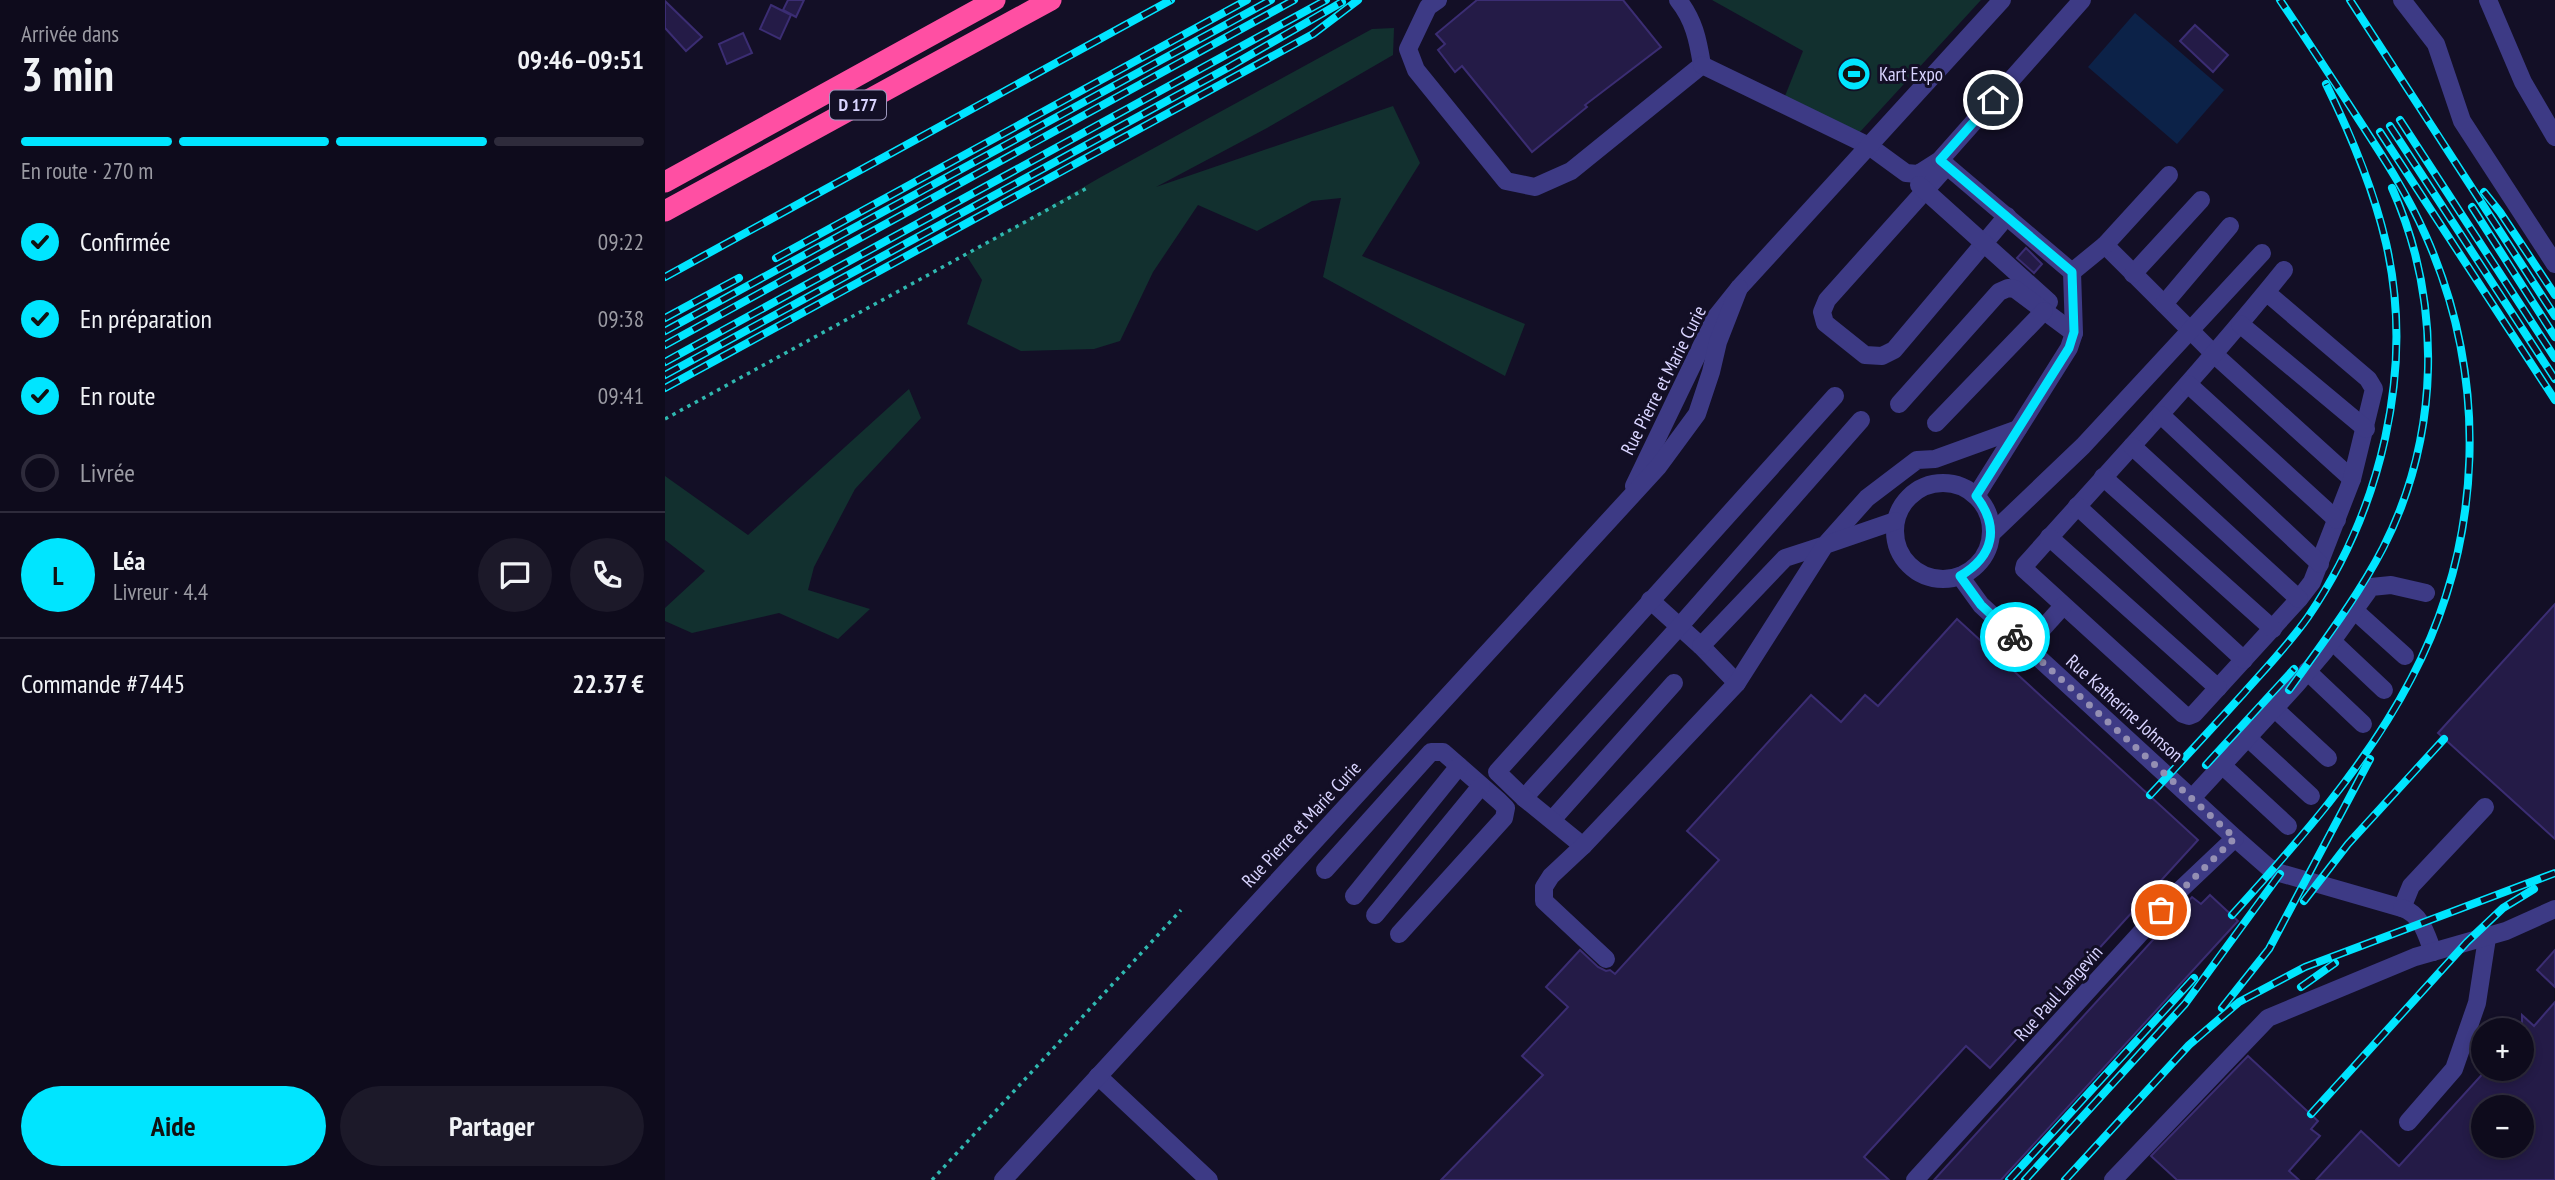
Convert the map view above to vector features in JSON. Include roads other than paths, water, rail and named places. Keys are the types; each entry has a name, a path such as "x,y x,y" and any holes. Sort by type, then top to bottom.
{"highway":[{"name":"D 177","path":"665,181 995,0"},
{"name":"D 177","path":"665,211 1051,0"}],"street":[{"path":"1438,0 1428,7 1408,49 1416,70 1506,181 1535,187 1571,171 1702,65"},
{"path":"1678,0 1691,15 1699,41 1702,65"},
{"name":"Rue Pierre et Marie Curie","path":"1630,496 1715,318 1739,288 2002,0"},
{"path":"2007,216 1894,349 1882,356 1865,355 1825,323 1822,312 1827,300 1926,190 1944,163 2082,0"},
{"path":"2402,0 2436,44 2462,121 2555,264"},
{"path":"2488,0 2523,82 2555,137"},
{"path":"1702,65 1869,146 1926,190 2074,328"},
{"path":"1906,173 1918,174 1944,163"},
{"path":"1944,163 2072,272 2074,328 2069,348 1976,496"},
{"path":"2072,272 2105,245 2169,175"},
{"path":"2133,274 2201,200"},
{"path":"2164,304 2230,226"},
{"path":"2105,245 2215,355 2352,479"},
{"path":"1991,534 2083,446 2262,253"},
{"path":"2266,292 2371,383 2374,389 2352,479 2312,582 2273,629 2194,714 2189,716 2183,714 2024,569 2049,537 2215,355 2240,324 2266,292 2284,270"},
{"name":"Rue Pierre et Marie Curie","path":"1003,1180 1658,467 1697,414 1718,342 1739,288"},
{"path":"1899,404 1999,292 2008,288 2015,289 2044,311 2074,328"},
{"path":"1936,424 2044,311"},
{"path":"2240,324 2366,429"},
{"path":"2188,384 2337,520"},
{"path":"1583,846 1497,772 1835,396"},
{"path":"2161,415 2320,564"},
{"path":"1524,798 1861,420"},
{"path":"1606,959 1544,901 1544,887 1551,876 1583,846 1737,683 1825,545 1867,498 1917,460 1935,459 2018,429"},
{"path":"2132,446 2299,599"},
{"path":"1917,460 1928,485"},
{"path":"2103,477 2273,629"},
{"path":"1945,483 1961,487 1976,496 1989,517 1991,534 1987,550 1975,568 1960,576 1934,579 1919,573 1907,563 1898,549 1895,521 1907,498 1928,485 1945,483"},
{"path":"2077,506 2244,660"},
{"path":"1701,646 1785,558 1895,521"},
{"path":"2049,537 2218,688"},
{"name":"Rue Katherine Johnson","path":"1960,576 1981,605 2268,867 2285,875 2402,908"},
{"path":"2192,798 2275,709 2332,640 2371,587 2391,584 2426,593"},
{"path":"1650,600 1737,683"},
{"path":"2026,647 2063,606"},
{"path":"2354,610 2405,656"},
{"path":"2332,640 2384,690"},
{"path":"2307,671 2364,724"},
{"path":"1552,820 1674,683"},
{"path":"2275,709 2328,758"},
{"path":"2248,738 2311,796"},
{"path":"1315,839 1325,870 1431,752 1443,752 1506,808 1504,818 1399,934"},
{"path":"1354,896 1459,766"},
{"path":"2223,766 2288,826"},
{"path":"1375,915 1481,786"},
{"path":"2433,951 2420,920 2411,911 2402,908 2411,886 2485,807"},
{"name":"Rue Paul Langevin","path":"1915,1180 2178,891 2235,838"},
{"path":"2113,1180 2268,1018 2433,951 2487,938 2555,909"},
{"path":"2408,1122 2454,1069 2477,1003 2487,938"},
{"path":"1098,1076 1209,1180"}],"water":[{"path":"2135,13 2224,90 2177,144 2088,67"}],"railway":[{"path":"665,277 1171,0"},
{"path":"776,258 1247,0"},
{"path":"665,331 1271,0"},
{"path":"665,345 1294,0"},
{"path":"665,362 1326,0"},
{"path":"665,388 1313,34 1358,0"},
{"path":"2232,915 2306,831 2352,773 2411,679 2435,626 2453,571 2464,515 2469,458 2468,401 2460,344 2446,289 2425,234 2386,162 2280,0"},
{"path":"2350,0 2555,316"},
{"path":"665,375 1231,66 1342,2"},
{"path":"2150,795 2268,666 2308,617 2355,531 2385,438 2393,389 2396,340 2394,291 2386,243 2375,202 2361,162 2326,84"},
{"path":"2400,120 2555,358"},
{"path":"2390,126 2555,379"},
{"path":"2380,132 2555,400"},
{"path":"2289,690 2339,621 2373,567 2402,505 2416,461 2428,369 2427,322 2409,232 2392,188"},
{"path":"2484,192 2555,295"},
{"path":"2472,207 2555,337"},
{"path":"665,318 739,278"},
{"path":"2206,765 2294,669"},
{"path":"2304,901 2348,844 2444,739"},
{"path":"2222,1008 2269,949 2370,759"},
{"path":"2065,1180 2189,1045 2239,1002 2305,967 2555,873"},
{"path":"2025,1180 2185,1004 2280,874"},
{"path":"2311,1114 2467,942 2503,908 2534,889"},
{"path":"2301,987 2335,963"},
{"path":"2009,1180 2194,978"}],"place":[{"name":"Kart Expo","path":"1854,74"}]}
